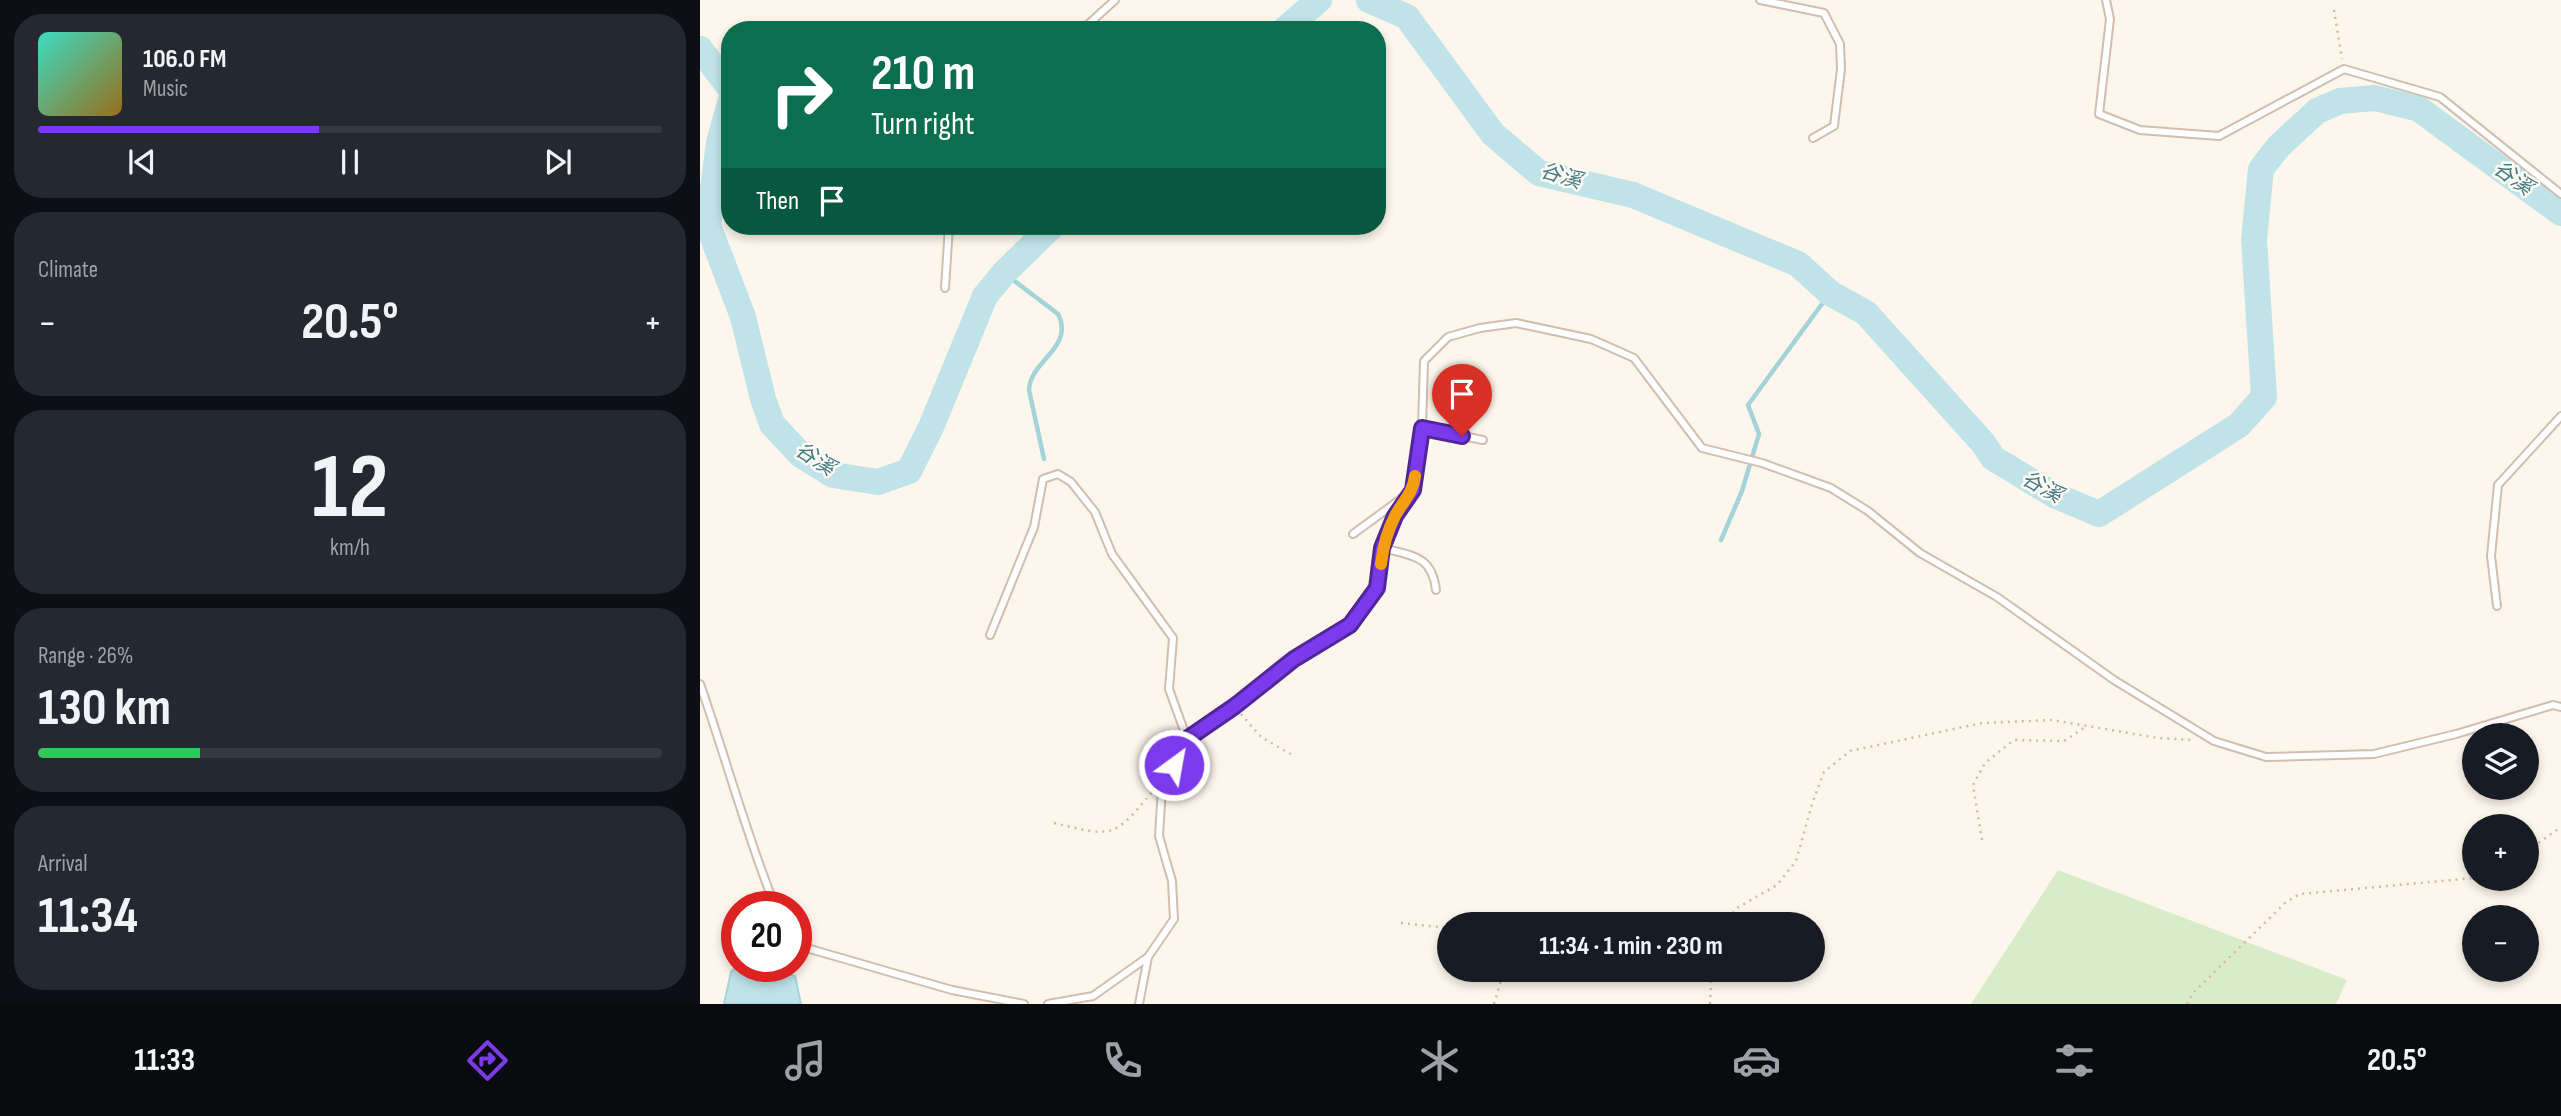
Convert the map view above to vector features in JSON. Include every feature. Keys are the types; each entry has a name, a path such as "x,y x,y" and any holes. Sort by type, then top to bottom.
{"lane":[{"path":"1092,21 1115,0"},
{"path":"1760,0 1824,13 1840,44 1841,69 1834,126 1813,138"},
{"path":"2106,0 2110,19 2099,114 2140,130 2218,136 2344,69 2440,97 2561,194"},
{"path":"945,289 948,235"},
{"path":"1048,1004 1093,996 1148,957 1174,919 1171,881 1159,836 1162,787 1187,739 1235,706 1294,659 1350,625 1377,588 1382,548 1395,516 1413,490 1422,428 1424,361 1448,337 1480,328 1516,323 1591,339 1634,358 1703,448 1762,463 1831,488 1868,511 1920,553 1997,597 2114,680 2214,741 2266,757 2374,754 2456,734 2553,705 2561,707"},
{"path":"2497,606 2491,556 2498,485 2561,416"},
{"path":"1422,428 1483,440"},
{"path":"990,635 1034,527 1043,479 1058,474 1071,482 1095,512 1112,554 1172,638 1169,689 1187,739"},
{"path":"1353,534 1413,490"},
{"path":"1382,548 1426,561 1434,574 1436,590"},
{"path":"700,684 769,891"},
{"path":"812,950 952,990 1024,1004"},
{"path":"1139,1004 1148,957"}],"path":[{"path":"2334,10 2344,69"},
{"path":"1235,706 1261,737 1294,756"},
{"path":"1734,912 1777,885 1796,861 1824,772 1850,751 1982,723 2052,720 2158,738 2214,741"},
{"path":"1983,840 1973,785 1985,763 2014,740 2064,741 2087,726"},
{"path":"1055,823 1093,832 1113,832 1128,821 1158,784"},
{"path":"2539,843 2561,827"},
{"path":"2187,1004 2193,993 2249,938 2286,902 2300,894 2462,879"},
{"path":"1401,923 1437,927"},
{"path":"1494,1004 1500,982"},
{"path":"1710,1004 1711,982"}],"green space":[{"path":"2058,870 2347,980 2336,1004 1971,1004"}],"water":[{"path":"729,982 796,982 801,1004 724,1004"}],"waterway":[{"name":"谷溪","path":"1294,21 1319,0"},
{"name":"谷溪","path":"1369,0 1407,17 1493,134 1539,173 1633,195 1798,264 1830,293 1866,313 1983,443 1993,458 2054,495 2099,514 2239,425 2264,397 2254,240 2261,169 2279,146 2317,111 2340,101 2375,98 2419,109 2561,213"},
{"name":"谷溪","path":"700,49 721,76"},
{"name":"谷溪","path":"721,136 708,225 743,317 763,399 772,424 801,455 833,475 878,482 909,471 931,427 985,296 1043,235"},
{"path":"1004,273 1058,314 1062,326 1057,345 1036,370 1029,390 1044,459"},
{"path":"1721,540 1742,491 1759,434 1748,405 1830,293"}],"slow traffic":[{"path":"1381,564 1382,548 1395,516 1413,490 1415,476"}],"route":[{"path":"1174,765 1187,739 1235,706 1294,659 1350,625 1377,588 1382,548 1395,516 1413,490 1422,428 1462,436"}]}
